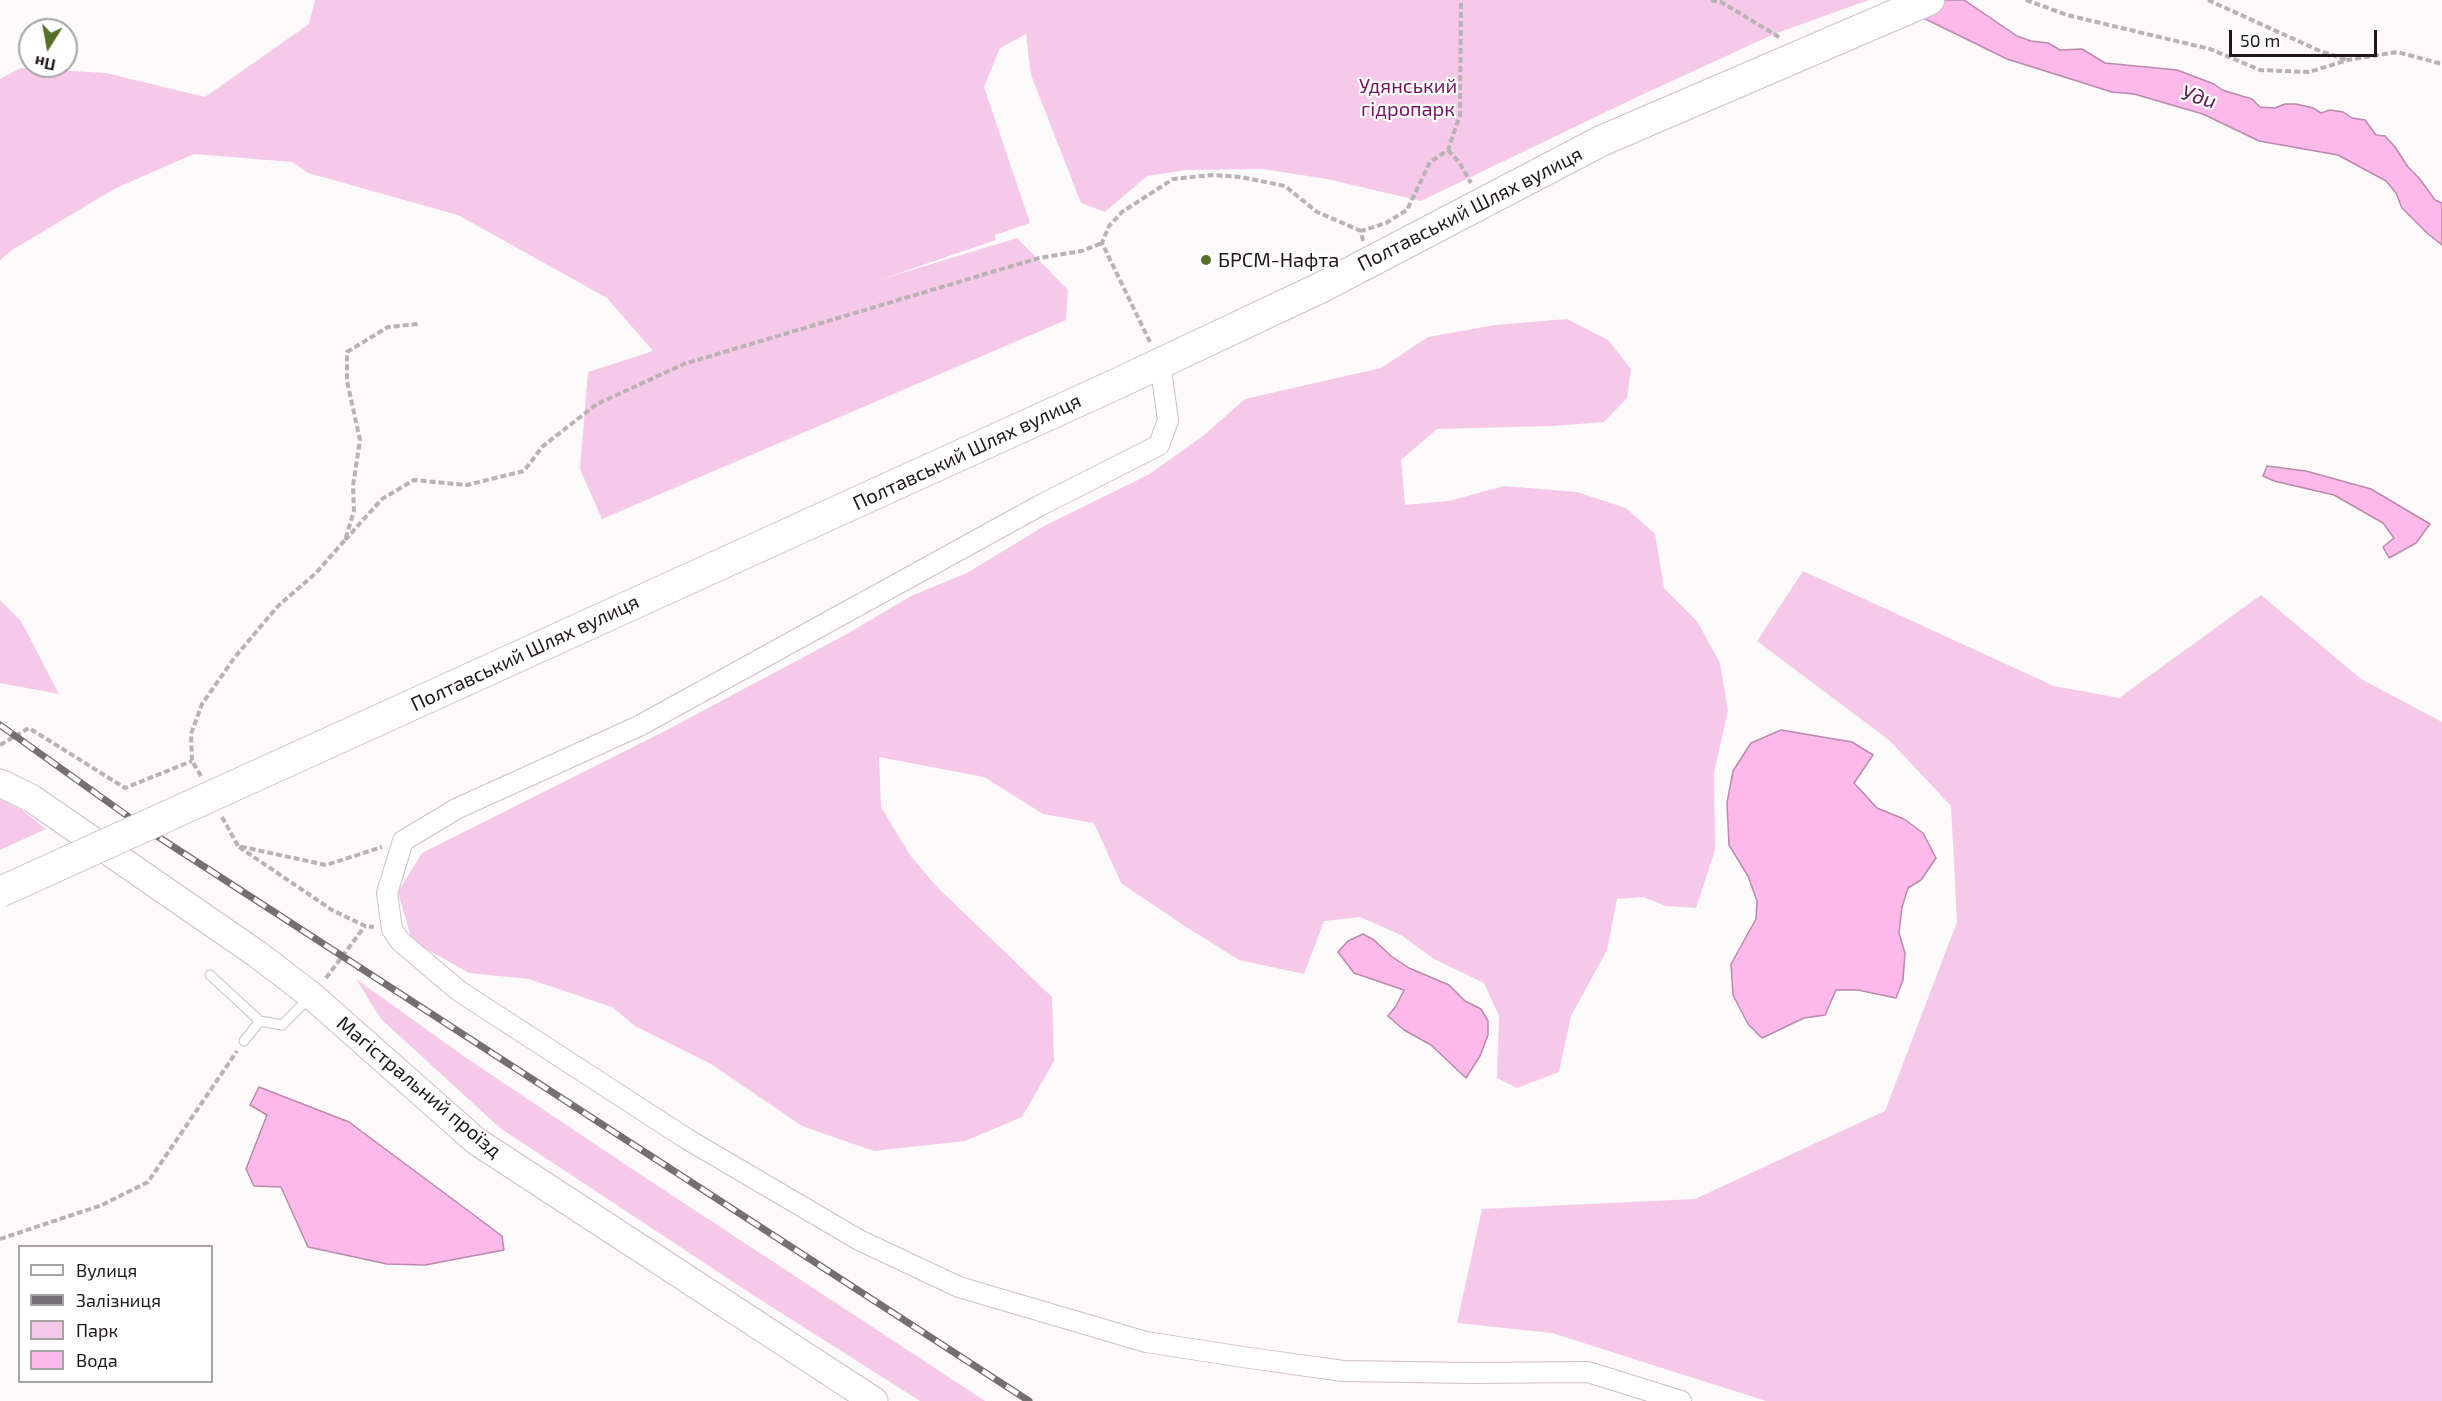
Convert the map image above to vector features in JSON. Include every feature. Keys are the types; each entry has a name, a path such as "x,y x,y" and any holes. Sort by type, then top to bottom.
{"main road":[{"name":"Полтавський Шлях вулиця","path":"0,892 1322,287 1481,202 1602,141 1762,74 1800,55 1929,0"},
{"name":"Магістральний проїзд","path":"0,783 31,798 256,954 312,996 476,1141 874,1401"}],"street":[{"path":"1160,362 1168,420 1159,445 1029,512 639,726 456,809 403,841 387,892 392,929 400,941 459,991 687,1139 859,1240 958,1287 1146,1342 1243,1358 1343,1371 1588,1372 1681,1401"}],"lane":[{"path":"210,975 260,1021 282,1025 312,996"},
{"path":"244,1041 260,1021"}],"path":[{"path":"203,782 192,761 192,734 202,704 208,695 235,657 278,606 316,573 382,499 414,480 467,485 524,471 543,446 597,404 684,364 1040,258 1082,251 1102,243 1109,226 1122,212 1173,179 1211,175 1240,177 1285,186 1317,212 1361,231 1386,223 1407,210 1431,162 1448,150 1460,115 1461,0"},
{"path":"1711,0 1721,2 1774,34 1800,55"},
{"path":"2026,0 2067,15 2210,49 2260,70 2309,72 2348,60 2397,52 2442,64"},
{"path":"2208,0 2320,51 2348,60"},
{"path":"1448,150 1460,162 1481,202"},
{"path":"1361,231 1369,262"},
{"path":"1102,243 1160,362"},
{"path":"345,540 354,511 353,486 360,440 347,381 347,352 388,327 418,324"},
{"path":"0,745 29,728 125,788 192,761"},
{"path":"218,809 238,846 332,909 365,926 392,929"},
{"path":"238,846 326,865 403,841"},
{"path":"312,996 365,926"},
{"path":"0,1239 102,1205 148,1182 244,1041"}],"green space":[{"name":"Удянський гідропарк","path":"315,0 1869,0 1774,34 1421,201 1327,179 1263,169 1186,170 1147,176 1105,212 1081,203 1031,75 1026,34 1000,48 984,87 1030,223 995,235 996,240 879,280 1017,238 1068,290 1066,320 602,519 580,469 588,372 653,351 607,298 458,215 308,173 292,162 194,154 116,188 12,250 0,260 0,79 18,70 18,78 78,78 78,71 106,73 205,97 309,24"},
{"path":"1567,319 1608,340 1631,369 1627,398 1604,422 1553,426 1437,429 1401,460 1405,505 1449,501 1504,486 1577,492 1626,508 1655,534 1664,588 1697,621 1720,663 1728,711 1714,772 1715,850 1696,908 1666,906 1643,897 1617,899 1607,950 1571,1016 1559,1072 1517,1088 1497,1078 1499,1016 1484,983 1434,959 1401,935 1360,917 1324,921 1304,974 1239,960 1121,883 1094,823 1043,814 984,777 879,757 881,807 910,855 937,887 1052,997 1054,1061 1022,1117 965,1141 874,1151 802,1126 711,1064 635,1026 612,1007 529,979 469,973 412,941 398,892 422,853 663,732 847,634 911,596 967,573 1046,525 1148,475 1203,436 1245,399 1381,368 1428,337 1495,325"},
{"path":"1803,571 2054,686 2119,698 2261,595 2361,679 2442,722 2442,1401 1766,1401 1552,1333 1457,1323 1482,1209 1695,1199 1885,1111 1957,922 1951,806 1889,740 1757,641"},
{"path":"0,600 21,621 59,694 0,683"},
{"path":"0,799 23,811 46,829 0,850"},
{"path":"356,979 465,1057 985,1401 920,1401 753,1295 500,1128 381,1019"}],"water":[{"name":"Уди","path":"1894,0 1964,0 2017,36 2048,43 2060,50 2082,49 2105,63 2177,70 2214,84 2222,90 2252,99 2260,107 2275,108 2285,104 2296,104 2313,108 2321,113 2330,110 2343,112 2352,118 2365,120 2376,135 2385,136 2435,200 2442,203 2442,245 2402,208 2396,193 2386,181 2338,155 2259,141 2203,114 2134,94 2112,92 2007,59 1907,10"},
{"path":"2267,466 2306,471 2371,489 2430,524 2416,543 2389,558 2383,547 2394,538 2383,523 2334,495 2274,481 2263,476"},
{"path":"1781,730 1852,742 1873,755 1854,783 1877,808 1904,819 1923,833 1936,858 1921,880 1908,888 1902,907 1899,933 1905,953 1903,980 1896,998 1858,990 1836,990 1825,1015 1804,1018 1762,1038 1748,1024 1733,995 1731,964 1756,919 1757,901 1748,876 1729,845 1727,803 1733,771 1751,743"},
{"path":"1363,934 1409,968 1449,985 1465,1001 1481,1009 1488,1021 1488,1035 1480,1056 1466,1078 1431,1045 1404,1030 1388,1016 1404,990 1354,973 1338,952 1348,941"},
{"path":"259,1087 349,1122 502,1236 504,1250 425,1265 387,1264 308,1247 281,1187 254,1186 246,1169 267,1115 250,1105"}],"railway":[{"path":"0,725 143,827 1029,1401"}],"place":[{"name":"БРСМ-Нафта","path":"1206,260"}]}
